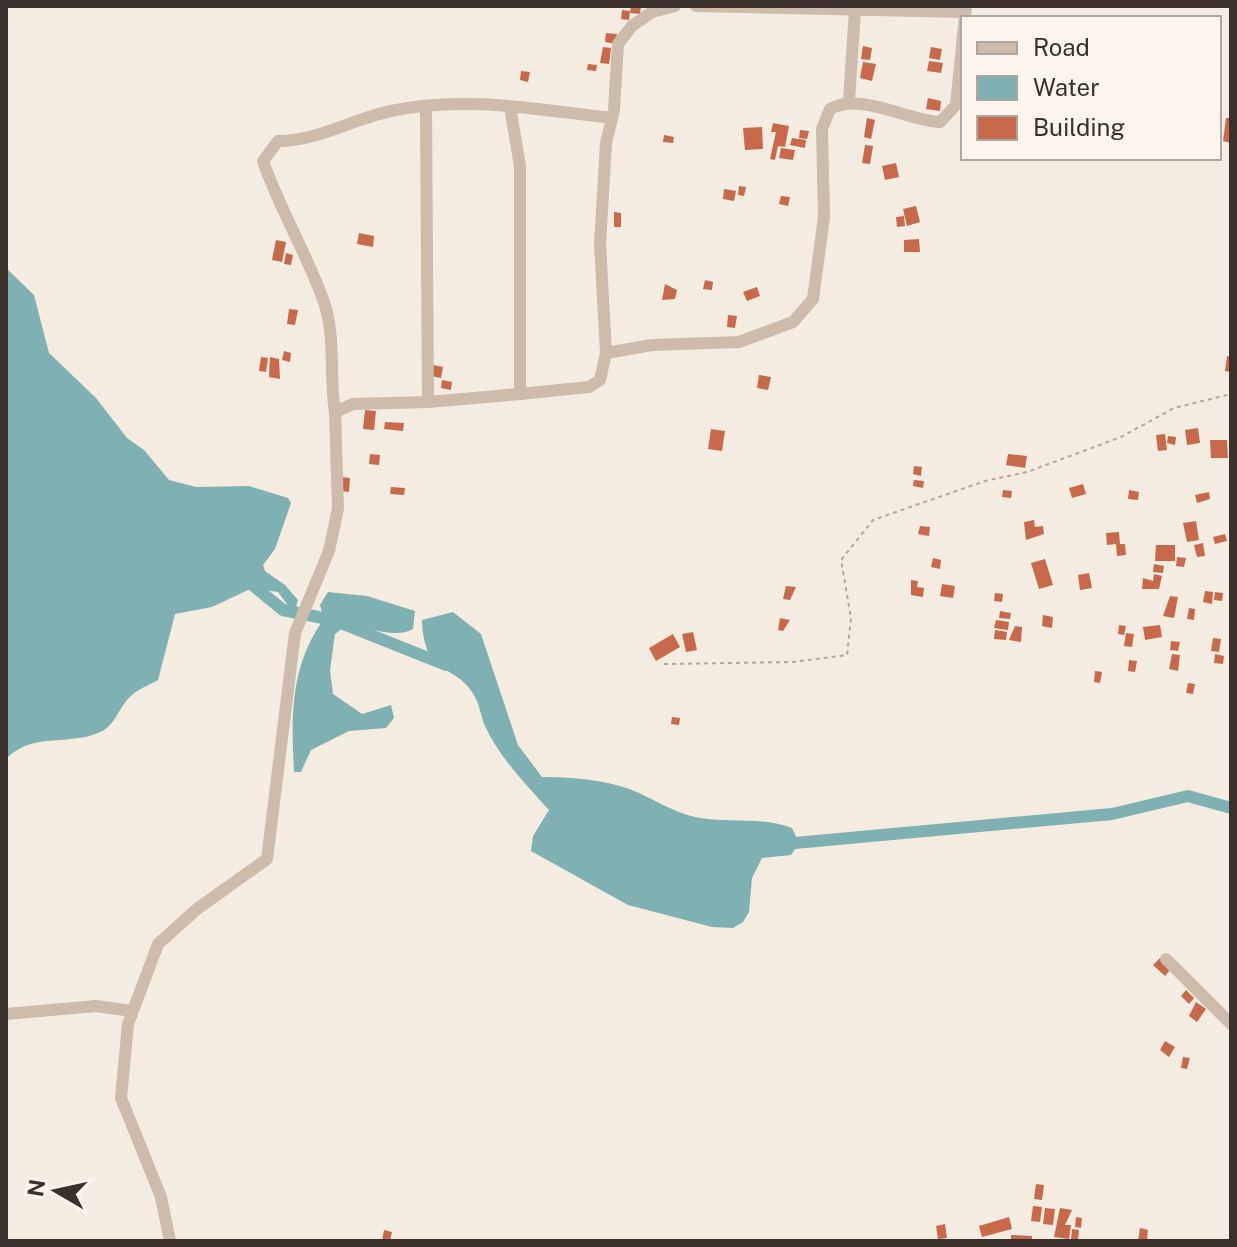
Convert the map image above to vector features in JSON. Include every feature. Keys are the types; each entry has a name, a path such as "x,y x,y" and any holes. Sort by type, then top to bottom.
{"street":[{"path":"335,412 353,404 428,402 520,394 589,387 600,380 606,353 600,244 606,143 612,118 618,44 632,26 652,12 675,6"},
{"path":"696,6 965,9"},
{"path":"849,101 855,10"},
{"path":"606,353 652,345 739,342 793,322 813,299 824,217 822,129 830,109 849,101 921,121 940,122 956,105 961,52"},
{"path":"170,1241 161,1197 121,1098 122,1061 132,1011 158,944 197,909 267,859 295,633 303,607 329,551 338,508 340,470 329,322 324,302 282,213 263,161 278,141 305,141 391,111 426,107 510,107 612,118"},
{"path":"426,107 428,402"},
{"path":"510,107 520,166 520,394"},
{"path":"1166,959 1231,1024"},
{"path":"6,1014 96,1006 132,1011"}],"path":[{"path":"664,664 793,662 847,655 851,618 841,560 873,520 985,481 1027,472 1121,437 1174,408 1231,394"}],"water":[{"path":"6,268 34,295 49,353 96,398 127,438 144,450 169,480 196,487 249,486 288,498 291,503 275,549 263,565 265,571 285,585 298,600 296,607 290,608 278,592 252,588 212,607 175,614 158,680 131,696 108,727 79,738 29,745 6,759"},
{"path":"328,592 367,596 415,611 413,629 388,633 345,626 335,634 330,670 333,694 362,714 391,705 394,718 386,728 349,731 311,750 301,772 294,772 295,692 305,655 324,619 320,605"},
{"path":"453,612 481,634 518,745 542,777 616,785 695,817 769,822 792,828 799,843 791,855 762,858 752,878 749,912 743,922 733,928 712,927 628,905 531,851 533,836 549,810 498,749 485,726 477,700 467,686 442,668 428,652 422,620"}],"building":[{"path":"631,6 641,6 640,14 630,13"},
{"path":"622,10 630,11 629,20 621,19"},
{"path":"606,33 617,34 615,44 605,42"},
{"path":"863,46 872,48 870,60 861,59"},
{"path":"603,47 611,48 609,64 600,63"},
{"path":"931,47 942,49 940,60 929,58"},
{"path":"929,61 943,63 941,73 927,71"},
{"path":"863,62 876,64 872,81 860,78"},
{"path":"588,64 597,65 596,71 587,70"},
{"path":"521,71 530,72 528,82 520,80"},
{"path":"928,98 941,101 940,111 926,109"},
{"path":"867,118 875,120 871,139 864,137"},
{"path":"1226,118 1231,118 1231,143 1223,141"},
{"path":"773,123 789,126 785,147 778,146 775,160 770,159 776,132 771,132"},
{"path":"762,127 763,149 745,150 743,128"},
{"path":"800,130 809,131 807,139 799,138"},
{"path":"664,135 674,137 673,143 663,142"},
{"path":"792,138 806,140 805,148 790,145"},
{"path":"865,145 873,146 870,164 862,163"},
{"path":"781,148 795,150 793,160 779,158"},
{"path":"896,163 899,177 885,180 882,166"},
{"path":"739,186 746,187 744,196 738,195"},
{"path":"724,189 736,191 734,201 723,199"},
{"path":"781,196 790,197 788,206 779,204"},
{"path":"916,206 920,222 907,226 903,209"},
{"path":"614,212 621,213 621,227 614,227"},
{"path":"904,216 905,226 897,227 896,217"},
{"path":"359,233 374,236 373,247 357,244"},
{"path":"919,239 920,252 904,252 904,240"},
{"path":"276,240 286,242 282,262 272,260"},
{"path":"286,253 293,255 291,265 284,264"},
{"path":"705,280 713,282 712,290 703,289"},
{"path":"665,284 677,290 675,299 662,300"},
{"path":"757,287 760,296 747,301 743,292"},
{"path":"289,309 298,310 295,325 287,324"},
{"path":"728,315 737,316 735,328 727,327"},
{"path":"284,351 291,353 290,362 282,360"},
{"path":"1227,356 1231,357 1231,372 1225,371"},
{"path":"261,357 268,358 266,372 259,371"},
{"path":"270,357 279,359 280,379 269,377"},
{"path":"433,365 443,367 441,378 431,376"},
{"path":"759,375 771,377 768,390 757,388"},
{"path":"442,380 452,382 451,390 441,388"},
{"path":"365,410 376,411 374,430 363,429"},
{"path":"385,422 404,423 403,431 384,429"},
{"path":"1198,428 1200,443 1187,445 1185,430"},
{"path":"711,429 725,431 722,451 708,449"},
{"path":"1165,434 1167,450 1158,451 1156,435"},
{"path":"1168,436 1176,437 1175,445 1167,443"},
{"path":"1210,440 1227,440 1228,458 1211,458"},
{"path":"370,454 380,455 379,465 369,464"},
{"path":"1008,454 1027,456 1025,468 1006,465"},
{"path":"914,466 922,467 921,476 913,474"},
{"path":"342,477 350,478 349,492 340,491"},
{"path":"914,480 924,481 923,488 913,486"},
{"path":"1083,484 1086,494 1072,498 1069,488"},
{"path":"391,487 405,488 404,495 390,494"},
{"path":"1003,490 1012,491 1011,498 1002,497"},
{"path":"1129,490 1139,492 1138,500 1128,499"},
{"path":"1209,492 1210,499 1197,503 1195,495"},
{"path":"1034,520 1035,527 1043,526 1044,534 1026,540 1024,522"},
{"path":"1196,521 1199,540 1187,542 1183,523"},
{"path":"920,526 930,527 929,536 918,534"},
{"path":"1119,532 1120,544 1125,544 1126,555 1117,556 1116,544 1107,545 1106,533"},
{"path":"1225,534 1227,541 1215,544 1213,537"},
{"path":"1203,543 1205,556 1197,557 1194,545"},
{"path":"1156,545 1175,545 1175,561 1155,561"},
{"path":"1177,557 1186,558 1184,567 1176,566"},
{"path":"933,558 941,560 940,569 931,567"},
{"path":"1045,559 1053,585 1039,589 1031,563"},
{"path":"1154,564 1164,566 1163,573 1153,572"},
{"path":"1089,573 1092,588 1080,590 1078,575"},
{"path":"1154,574 1162,576 1159,589 1142,589 1143,578 1153,581"},
{"path":"911,580 918,581 917,587 924,588 923,597 911,595"},
{"path":"942,584 955,586 953,598 940,596"},
{"path":"786,586 796,587 790,600 783,599"},
{"path":"1205,591 1213,592 1212,604 1203,602"},
{"path":"1215,592 1223,593 1222,601 1214,600"},
{"path":"995,593 1003,594 1002,602 994,601"},
{"path":"1170,596 1178,597 1174,618 1163,616"},
{"path":"1189,608 1195,609 1194,620 1187,619"},
{"path":"1000,611 1011,613 1010,619 999,618"},
{"path":"1043,615 1053,617 1052,628 1042,626"},
{"path":"780,618 790,620 783,631 778,630"},
{"path":"996,620 1009,622 1008,630 994,628"},
{"path":"1119,625 1126,626 1124,635 1118,634"},
{"path":"1160,625 1162,637 1145,640 1143,627"},
{"path":"1015,626 1022,627 1021,642 1009,640"},
{"path":"995,630 1007,632 1006,640 994,639"},
{"path":"693,632 697,650 686,652 682,634"},
{"path":"1126,633 1134,634 1132,647 1124,646"},
{"path":"673,634 680,647 656,661 649,648"},
{"path":"1213,638 1221,639 1219,652 1211,651"},
{"path":"1171,641 1180,642 1178,651 1170,650"},
{"path":"1172,654 1180,655 1178,671 1169,669"},
{"path":"1215,654 1224,656 1223,664 1214,663"},
{"path":"1129,660 1137,661 1135,672 1128,671"},
{"path":"1095,671 1102,672 1100,683 1094,682"},
{"path":"1188,683 1195,684 1193,694 1186,693"},
{"path":"672,717 680,718 679,725 671,724"},
{"path":"1160,958 1171,969 1165,976 1153,965"},
{"path":"1186,990 1194,998 1189,1004 1181,996"},
{"path":"1196,1002 1206,1009 1197,1022 1189,1016"},
{"path":"1165,1041 1175,1047 1169,1057 1160,1050"},
{"path":"1183,1057 1190,1058 1187,1069 1181,1068"},
{"path":"1036,1184 1044,1185 1042,1200 1034,1199"},
{"path":"1033,1206 1042,1207 1040,1222 1031,1221"},
{"path":"1045,1208 1055,1209 1053,1225 1043,1224"},
{"path":"1060,1208 1072,1210 1065,1225 1071,1225 1069,1239 1054,1237"},
{"path":"1009,1217 1012,1229 982,1237 979,1226"},
{"path":"1076,1217 1082,1218 1081,1228 1075,1227"},
{"path":"945,1224 947,1238 938,1239 936,1226"},
{"path":"1140,1228 1148,1230 1147,1241 1138,1241"},
{"path":"1072,1229 1079,1230 1078,1241 1071,1241"},
{"path":"384,1230 392,1232 390,1241 382,1241"},
{"path":"1011,1235 1032,1236 1032,1241 1011,1241"}],"waterway":[{"path":"245,579 283,610 333,620 446,665"},
{"path":"784,844 1112,814 1188,796 1231,808"}]}
